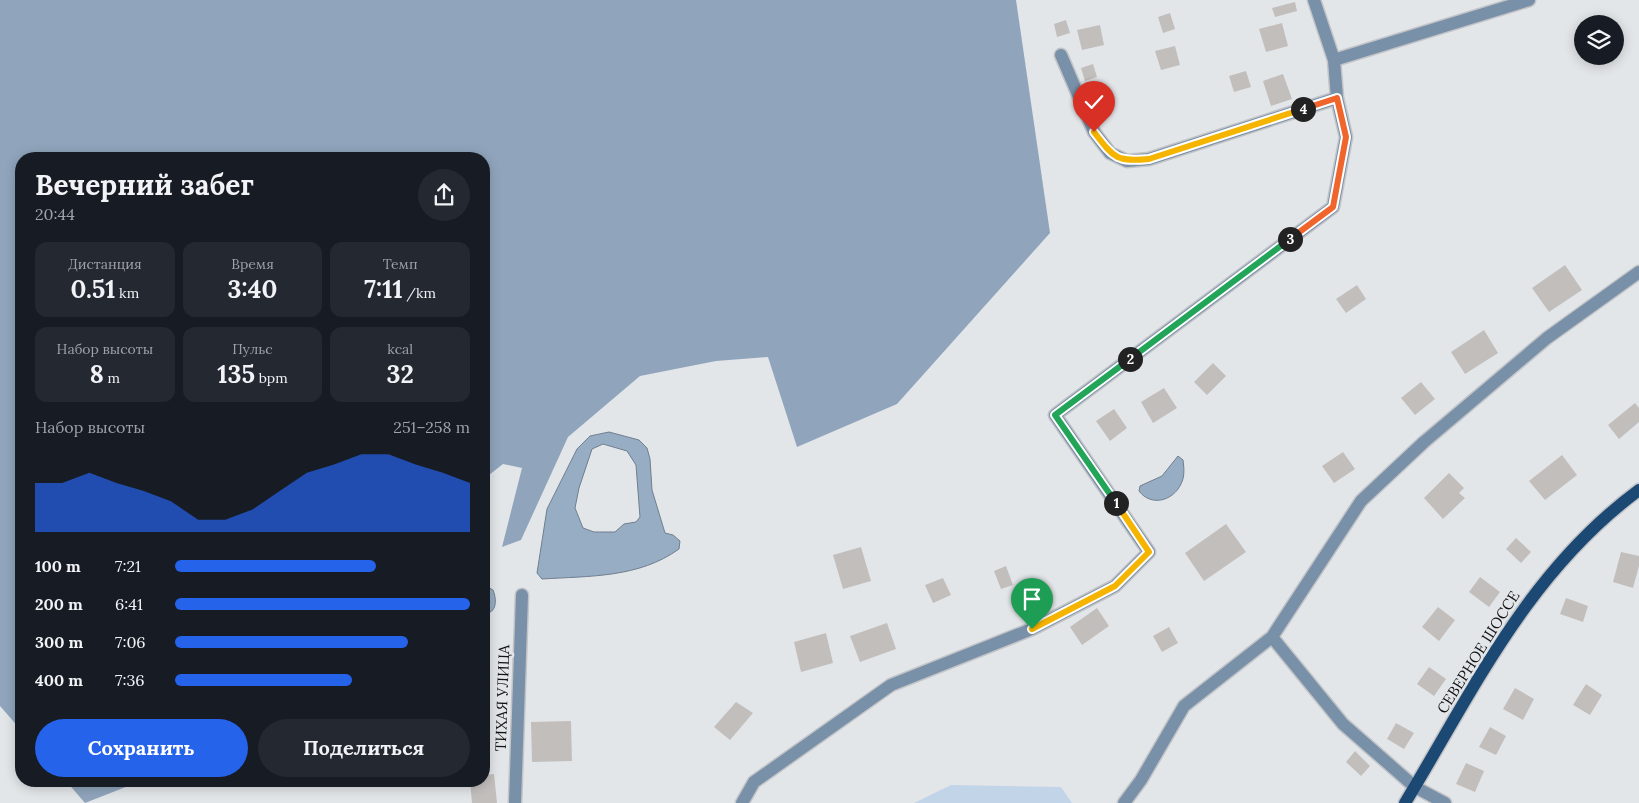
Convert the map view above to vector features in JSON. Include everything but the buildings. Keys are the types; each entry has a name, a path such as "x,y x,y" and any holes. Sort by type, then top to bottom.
{"main road":[{"name":"СЕВЕРНОЕ ШОССЕ","path":"1406,803 1491,656 1530,599 1570,551 1639,490"}],"street":[{"path":"742,803 754,782 891,685 1049,621 1115,586 1149,552 1055,415 1333,207 1346,137 1337,98 1334,60 1314,0"},
{"path":"1334,60 1529,0"},
{"path":"1060,55 1094,132 1110,153 1127,161 1149,159 1337,98"},
{"path":"1124,803 1141,780 1184,706 1272,637 1361,501 1424,442 1547,338 1639,272"},
{"name":"ТИХАЯ УЛИЦА","path":"515,803 522,595"},
{"path":"1272,637 1343,724 1415,787 1445,803"}],"shaded area":[{"path":"0,0 1016,0 1050,233 897,404 797,447 768,357 716,361 640,376 568,437 521,540 502,547 522,468 503,464 490,474 490,152 15,152 15,723 0,706"},
{"path":"609,432 639,440 647,448 650,459 652,490 665,533 673,535 680,541 679,549 647,566 613,574 542,579 537,573 547,509 577,449 590,436","holes":["603,444 627,451 636,465 640,517 636,522 624,524 615,532 594,532 583,528 575,508 579,488 592,449"]},
{"path":"1178,456 1183,460 1184,472 1182,481 1173,495 1162,500 1150,499 1144,496 1139,491 1140,486 1162,476"},
{"path":"490,588 493,590 495,598 494,609 491,611"},
{"path":"951,785 1061,787 1072,803 914,803"},
{"path":"71,787 126,787 85,803"}],"route":[{"path":"1032,629 1115,586 1149,552 1055,415 1333,207 1346,137 1337,98 1149,159 1127,161 1110,153 1094,132"}]}
